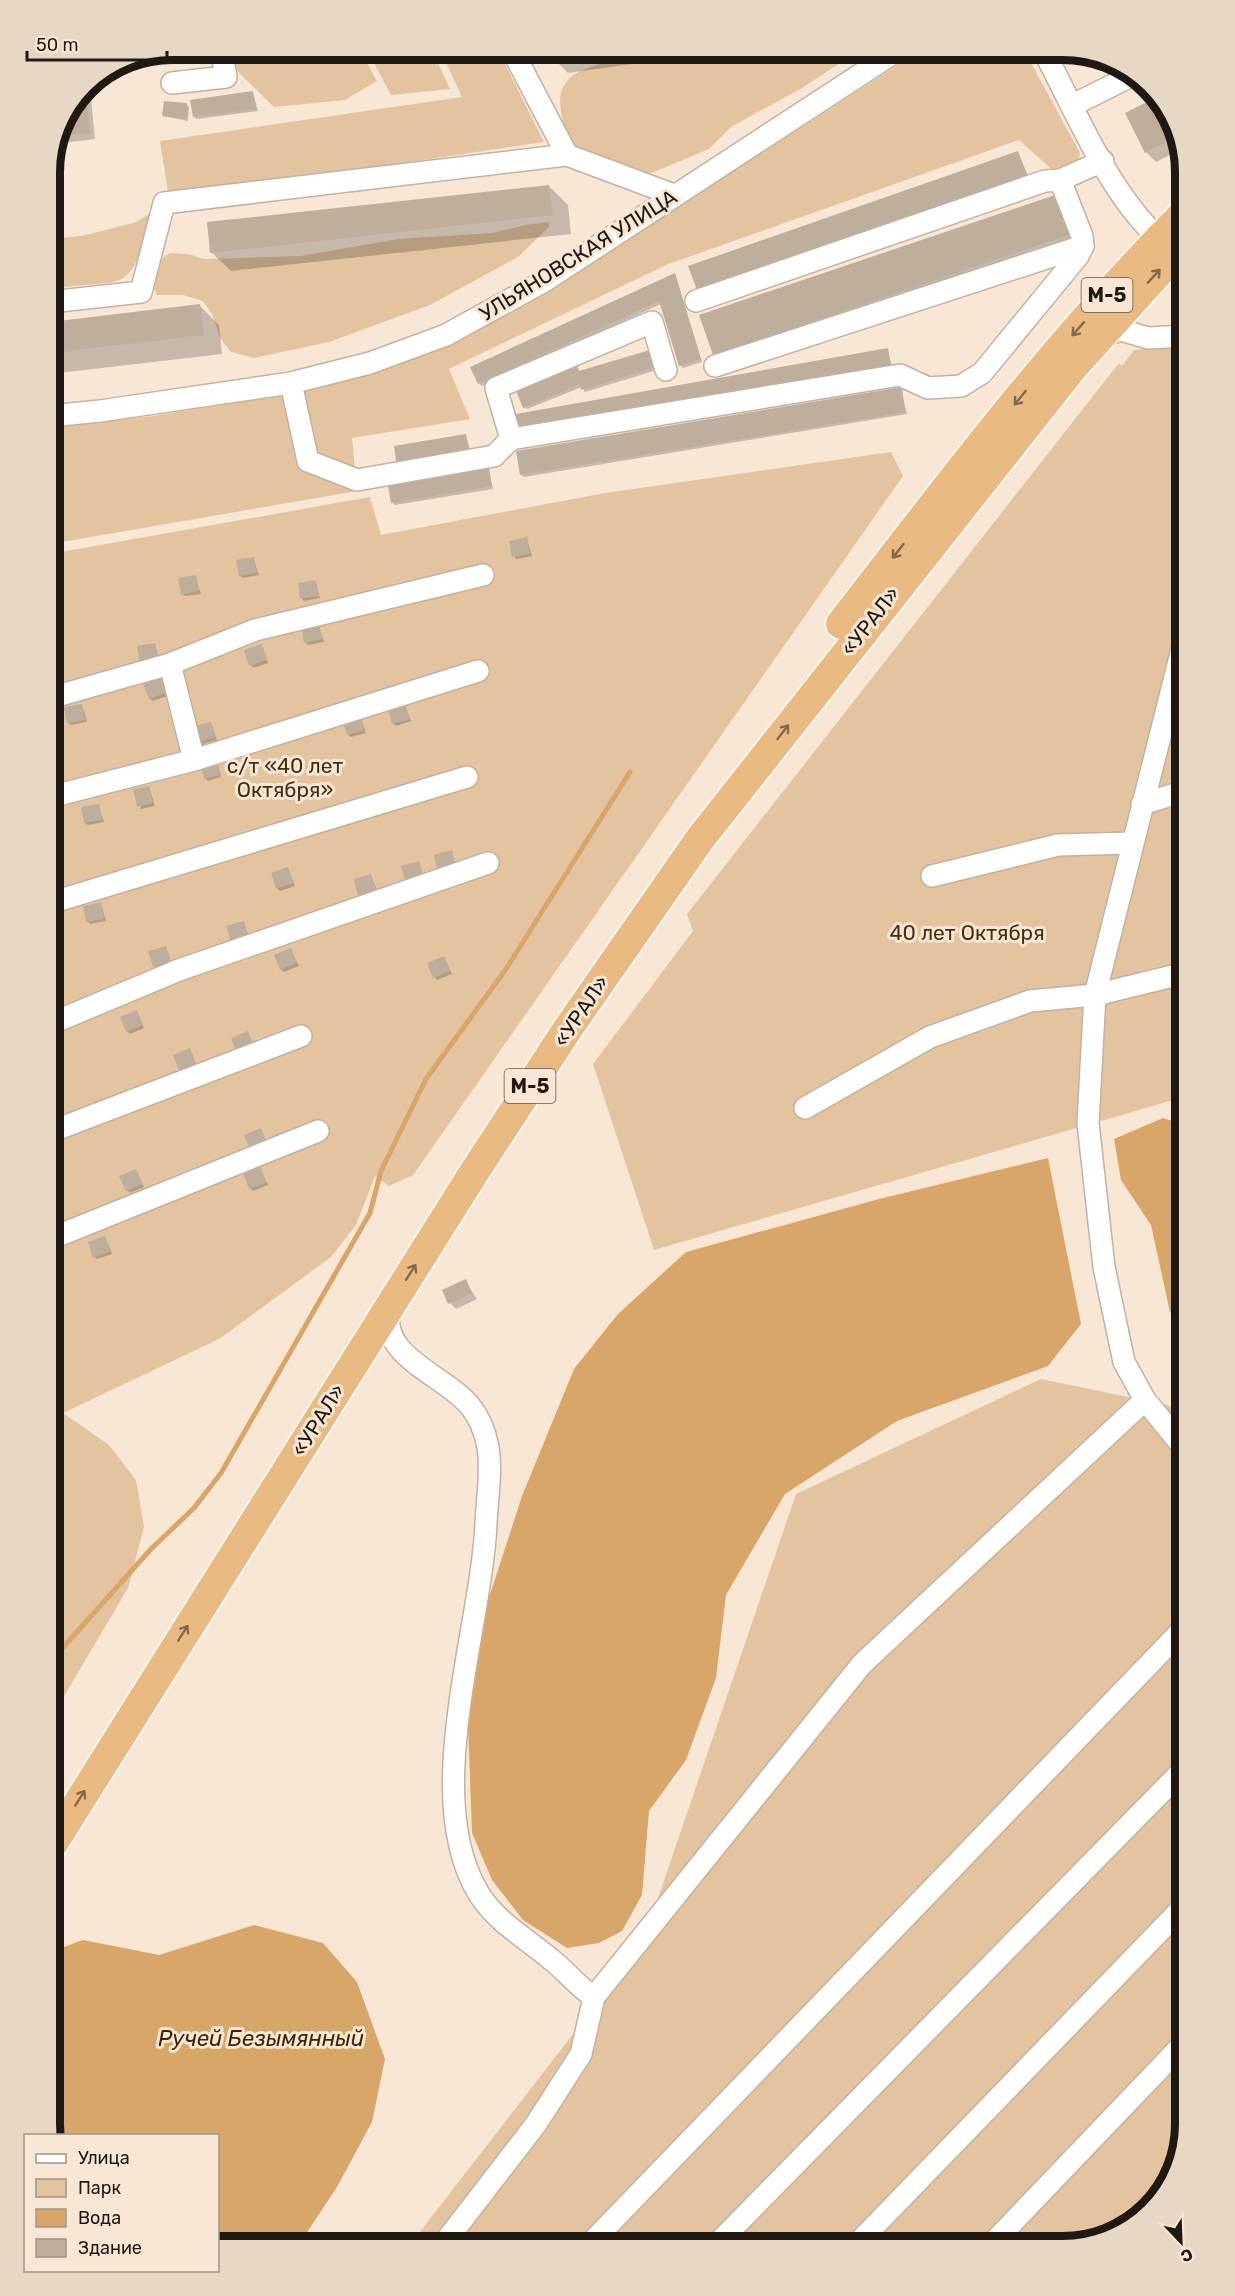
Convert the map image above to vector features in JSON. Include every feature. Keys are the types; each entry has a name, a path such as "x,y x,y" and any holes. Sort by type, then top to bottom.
{"highway":[{"name":"М-5","path":"1065,360 1098,337 1132,299 1173,245"},
{"name":"М-5","path":"1065,360 1173,245"},
{"name":"«УРАЛ»","path":"60,1832 348,1372 569,1027 700,839 1065,360"},
{"name":"«УРАЛ»","path":"60,1794 456,1162 552,1017 693,818 948,486 1065,360"}],"street":[{"path":"172,83 226,77 223,60"},
{"path":"517,60 567,154"},
{"name":"УЛЬЯНОВСКАЯ УЛИЦА","path":"60,415 291,383 370,363 446,335 546,280 883,60"},
{"path":"1048,60 1132,210 1173,245"},
{"path":"1073,105 1125,79"},
{"path":"60,301 141,292 164,203 567,154 674,195"},
{"path":"696,301 1045,181 1060,180 1103,161"},
{"path":"291,383 308,461 357,480 494,456 511,440 900,375 928,388 961,386 982,373 1078,256 1083,246 1082,236 1060,180"},
{"path":"715,366 1083,246"},
{"path":"1132,299 1128,318 1141,336"},
{"path":"511,440 496,388 652,322 666,370"},
{"path":"1098,337 1121,330 1154,338 1175,337"},
{"path":"60,695 170,664 255,630 483,574"},
{"path":"170,664 194,760"},
{"path":"60,794 194,760 478,671"},
{"path":"1175,676 1095,995 1088,1123 1104,1266 1124,1362 1145,1400 1175,1434"},
{"path":"60,900 467,777"},
{"path":"1142,804 1175,794"},
{"path":"932,876 1058,845 1133,843"},
{"path":"60,1020 179,970 488,863"},
{"path":"805,1108 930,1037 1030,1001 1095,995 1175,975"},
{"path":"60,1128 301,1036"},
{"path":"60,1235 318,1131"},
{"path":"392,1303 387,1321 389,1335 408,1357 453,1389 470,1406 482,1424 488,1448 484,1562 467,1661 456,1747 454,1803 459,1846 480,1895 515,1932 594,1997"},
{"path":"348,1372 360,1361 379,1353 392,1352 408,1357"},
{"path":"450,2236 536,2124 581,2054 594,1997 862,1664 1145,1400"},
{"path":"598,2236 1175,1637"},
{"path":"725,2236 1175,1778"},
{"path":"865,2236 1175,1915"},
{"path":"1000,2236 1175,2053"}],"green space":[{"path":"365,60 377,81 345,100 274,107 228,62"},
{"path":"372,60 437,60 450,89 391,95"},
{"path":"445,60 503,60 544,142 169,198 160,141 462,97"},
{"path":"619,60 845,60 802,88 731,127 709,149 649,174 617,169 574,150 563,121 560,99 565,84 576,74"},
{"path":"906,60 1029,60 1080,153 1078,163 1057,174 1019,140 666,265 449,369 470,419 352,438 357,491 60,542 60,426 153,416 269,397 440,346 611,251"},
{"path":"153,212 137,259 122,279 60,288 60,238 81,236 134,223"},
{"path":"549,222 549,227 518,257 430,305 329,342 254,358 231,352 220,338 213,316 203,301 183,295 157,295 151,284 158,261 170,253 188,254 204,259 301,256 398,239 492,233"},
{"name":"40 лет Октября","path":"1175,347 1175,1098 654,1250 593,1064 693,931 687,914 1119,363 1122,366 1134,350"},
{"name":"с/т «40 лет Октября»","path":"891,452 903,476 413,1175 389,1186 375,1176 356,1225 331,1257 219,1339 63,1413 109,1445 136,1480 144,1527 128,1588 60,1703 60,552 370,497 381,535 605,493"},
{"path":"1041,1379 1167,1405 1175,1409 1175,2124 1171,2153 1164,2174 1147,2198 1131,2213 1106,2228 1078,2235 417,2236 642,1945 796,1494"}],"water":[{"path":"1163,1118 1175,1122 1175,1316 1170,1312 1151,1225 1121,1180 1114,1139"},
{"path":"1048,1158 1081,1324 1048,1366 897,1421 785,1494 726,1595 716,1678 686,1760 649,1811 642,1895 622,1931 599,1943 567,1948 523,1920 492,1880 472,1833 468,1723 487,1604 522,1496 574,1369 618,1314 686,1252 879,1199"},
{"name":"Ручей Безымянный","path":"254,1925 323,1943 357,1982 385,2059 372,2122 337,2187 305,2236 219,2236 219,2134 60,2134 60,1948 83,1940 159,1955"}],"building":[{"path":"253,91 256,109 193,117 190,100"},
{"path":"87,100 90,133 66,136 71,122"},
{"path":"164,101 187,103 186,119 162,116"},
{"path":"1149,101 1167,129 1170,140 1145,153 1125,113"},
{"path":"1018,151 1027,175 697,290 688,266"},
{"path":"549,185 553,215 210,253 207,222"},
{"path":"1058,194 1072,234 713,355 699,315"},
{"path":"675,273 701,359 679,366 659,301 478,384 470,367"},
{"path":"200,304 204,335 60,352 60,321"},
{"path":"888,348 891,368 520,434 516,414"},
{"path":"650,350 656,367 581,390 580,384 523,408 515,388 576,363 579,371"},
{"path":"902,387 905,412 520,475 516,451"},
{"path":"466,434 470,455 397,467 394,446"},
{"path":"488,463 492,486 391,503 387,480"},
{"path":"527,537 530,554 512,557 509,541"},
{"path":"254,557 257,573 239,576 236,560"},
{"path":"196,575 199,591 181,595 178,578"},
{"path":"316,580 319,596 300,599 298,583"},
{"path":"319,623 322,639 304,643 301,626"},
{"path":"155,643 158,659 140,663 137,646"},
{"path":"262,644 267,660 249,666 244,650"},
{"path":"161,678 166,693 149,699 143,684"},
{"path":"405,703 410,719 392,724 388,708"},
{"path":"82,704 85,720 67,723 64,707"},
{"path":"360,714 365,730 347,735 342,719"},
{"path":"211,722 216,737 198,742 194,726"},
{"path":"215,757 220,775 204,779 199,761"},
{"path":"149,786 153,803 137,807 133,789"},
{"path":"99,804 102,820 84,823 81,807"},
{"path":"452,850 456,866 438,871 434,855"},
{"path":"419,861 424,877 406,882 401,866"},
{"path":"288,867 293,883 276,889 271,873"},
{"path":"371,874 376,890 358,895 354,879"},
{"path":"101,902 104,919 86,922 83,906"},
{"path":"244,921 249,937 231,942 226,926"},
{"path":"166,946 171,962 153,967 148,951"},
{"path":"291,948 297,963 280,970 274,955"},
{"path":"444,956 450,971 433,978 427,963"},
{"path":"137,1010 143,1025 126,1032 120,1017"},
{"path":"248,1031 254,1047 237,1054 231,1038"},
{"path":"190,1048 196,1063 179,1070 173,1055"},
{"path":"261,1128 267,1143 250,1150 244,1135"},
{"path":"261,1167 266,1183 249,1189 243,1173"},
{"path":"136,1169 143,1184 126,1191 119,1176"},
{"path":"60,1211 64,1221 60,1223"},
{"path":"105,1236 111,1251 93,1258 88,1242"},
{"path":"466,1279 472,1293 448,1304 442,1290"}],"waterway":[{"path":"60,1651 151,1549 194,1508 221,1473 370,1213 381,1171 426,1079 506,969 630,772"}]}
